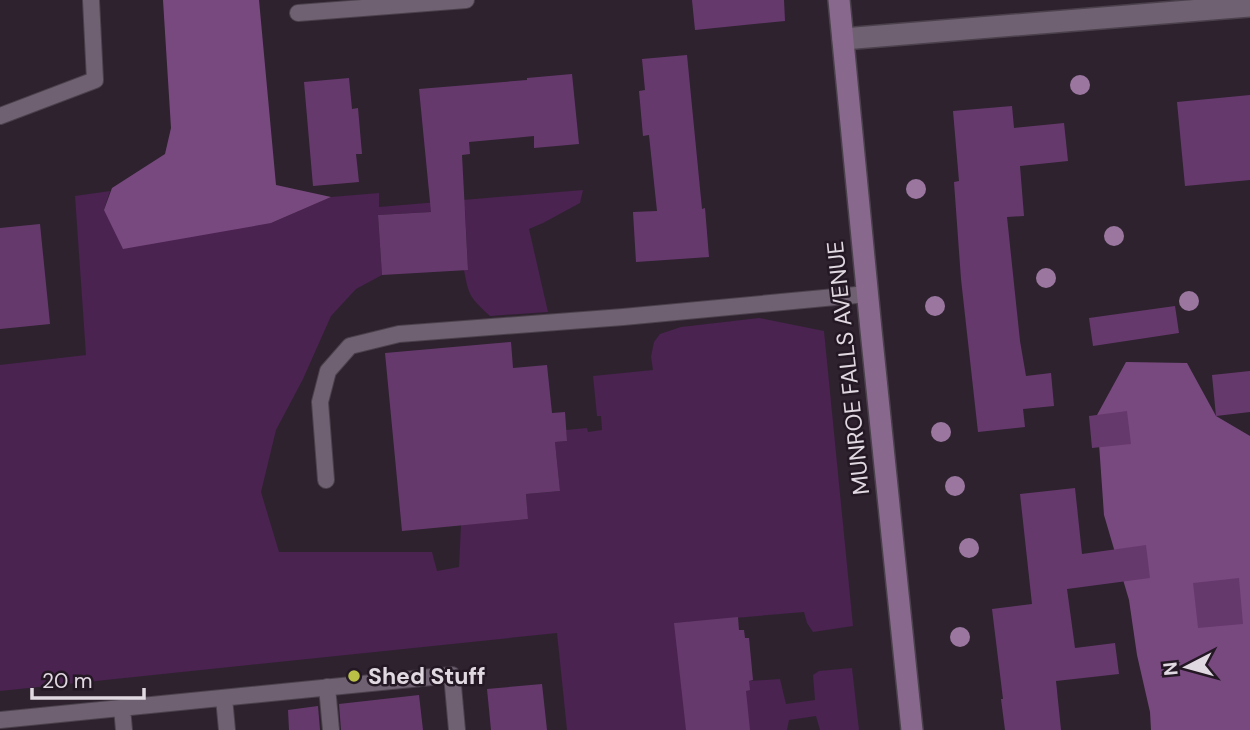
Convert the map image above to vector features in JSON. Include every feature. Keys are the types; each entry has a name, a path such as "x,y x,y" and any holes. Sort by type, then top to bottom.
{"street":[{"name":"MUNROE FALLS AVENUE","path":"839,0 912,730"},
{"path":"843,38 1250,6"}],"lane":[{"path":"0,116 95,80 91,0"},
{"path":"298,13 466,0"},
{"path":"326,480 320,402 328,371 350,346 398,334 623,317 867,294"},
{"path":"1,730 0,720 452,675 457,730"},
{"path":"327,687 331,730"},
{"path":"224,698 228,730"},
{"path":"122,708 124,730"}],"shaded area":[{"path":"163,0 259,0 276,185 331,197 271,223 123,249 104,210 112,188 165,154 171,128"},
{"path":"583,190 580,203 529,229 548,312 490,316 474,300 464,270 468,269 465,210 378,215 382,275 356,289 331,316 303,379 276,430 261,492 279,552 432,552 437,571 459,567 461,525 528,519 526,494 560,491 555,442 567,441 566,430 602,430 601,416 597,416 593,376 653,370 651,357 654,342 660,334 681,327 759,318 824,331 853,626 813,632 804,612 675,623 745,691 749,681 780,679 786,704 815,700 813,675 819,671 852,668 859,730 820,730 816,716 789,720 787,730 750,730 749,727 722,730 567,730 557,633 0,691 0,365 86,355 75,196 110,191 104,210 271,223 331,197 379,193 379,207"},
{"path":"1126,362 1187,363 1216,416 1250,436 1250,730 1151,730 1129,600 1104,515 1097,415"}],"building":[{"path":"692,0 784,0 785,21 695,30"},
{"path":"687,55 709,257 636,262 633,212 657,211 649,135 643,136 639,91 645,90 642,59"},
{"path":"572,74 579,144 534,148 534,136 469,142 470,154 462,155 468,270 382,275 378,215 431,212 419,89"},
{"path":"349,78 352,109 358,108 362,154 356,154 359,182 313,186 304,82"},
{"path":"1250,95 1250,180 1185,186 1177,102"},
{"path":"1012,106 1014,128 1064,123 1068,161 1020,166 1024,216 1007,217 1026,376 1051,373 1054,406 1023,409 1025,427 978,432 961,279 954,182 959,181 953,111"},
{"path":"40,224 50,324 0,329 0,228"},
{"path":"1175,306 1179,333 1093,346 1089,318"},
{"path":"511,342 513,368 547,365 552,413 565,412 567,441 555,442 560,491 526,494 528,519 402,531 385,353"},
{"path":"1250,371 1250,412 1216,416 1212,375"},
{"path":"1127,411 1131,444 1092,448 1089,416"},
{"path":"1075,488 1082,554 1146,545 1150,578 1067,589 1075,648 1115,643 1119,674 1056,681 1061,730 1005,730 992,609 1032,604 1020,494"},
{"path":"1239,578 1243,624 1198,628 1193,583"},
{"path":"738,617 739,630 744,630 745,638 749,638 753,680 749,681 750,690 746,691 750,730 686,730 674,623"},
{"path":"542,684 547,730 491,730 487,689"},
{"path":"419,695 423,730 341,730 339,704"},
{"path":"318,706 320,730 289,730 288,710"}],"place":[{"name":"Shed Stuff","path":"354,676"}]}
